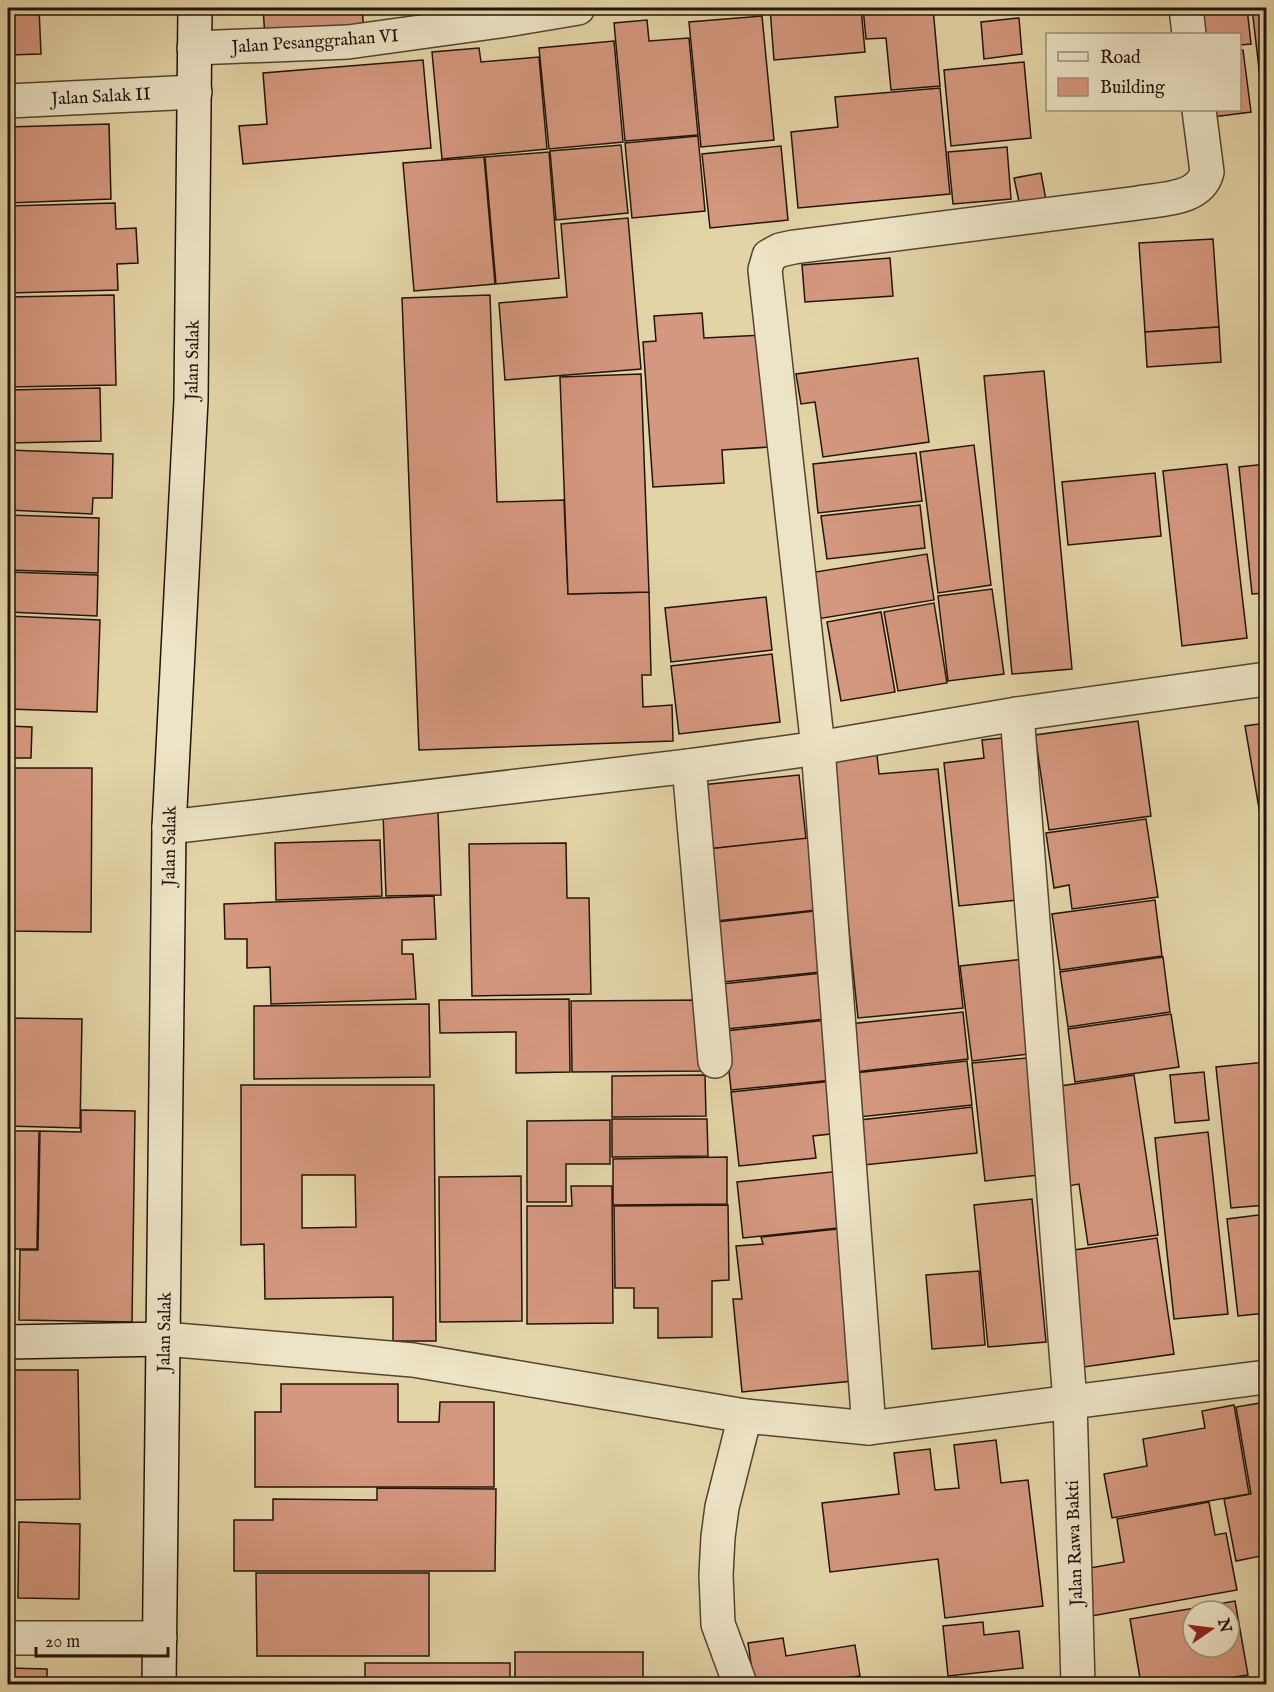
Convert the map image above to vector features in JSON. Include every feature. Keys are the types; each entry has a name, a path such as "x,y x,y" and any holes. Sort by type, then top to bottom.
{"street":[{"name":"Jalan Salak","path":"159,1684 169,827 191,400 195,8"},
{"name":"Jalan Pesanggrahan VI","path":"194,48 348,42 578,8"},
{"path":"1186,8 1189,33"},
{"name":"Jalan Salak II","path":"8,101 195,92"},
{"path":"869,1428 818,748 765,270 769,256 780,250 794,247 1138,203 1193,192 1205,181 1207,172 1199,111"},
{"path":"169,827 818,748 1017,714 1266,679"},
{"name":"Jalan Rawa Bakti","path":"1017,714 1070,1402 1078,1684"},
{"path":"689,765 715,1061"},
{"path":"8,1342 164,1340 413,1360 745,1416 869,1428 1266,1377"},
{"path":"740,1684 718,1624 716,1575 722,1507 745,1416"},
{"path":"8,1638 160,1638"}],"building":[{"path":"8,8 39,8 41,54 8,55"},
{"path":"263,8 362,8 364,31 265,37"},
{"path":"441,8 476,8 477,21 442,23"},
{"path":"770,8 861,8 865,52 774,60"},
{"path":"863,8 933,8 940,86 891,90 886,38 866,39"},
{"path":"937,8 970,8 938,12"},
{"path":"1193,8 1247,8 1251,44 1241,45 1241,33 1196,33"},
{"path":"1252,8 1266,8 1266,85 1261,86"},
{"path":"762,16 774,140 701,147 689,22"},
{"path":"1019,18 1022,54 984,59 981,22"},
{"path":"647,20 649,41 689,38 698,135 625,141 614,23"},
{"path":"614,41 623,142 549,149 539,48"},
{"path":"479,48 481,62 539,57 547,149 442,159 432,52"},
{"path":"1241,50 1243,50 1251,112 1205,118 1204,111 1241,111"},
{"path":"423,60 431,148 243,164 239,126 267,124 263,73"},
{"path":"1024,62 1031,138 951,146 944,70"},
{"path":"940,88 950,194 798,208 791,132 838,127 835,97"},
{"path":"109,124 111,199 8,203 8,127"},
{"path":"698,136 705,211 632,218 625,143"},
{"path":"621,145 628,213 556,220 550,151"},
{"path":"781,146 788,220 710,228 702,154"},
{"path":"1007,147 1011,199 953,204 948,152"},
{"path":"549,152 559,278 496,284 485,157"},
{"path":"484,157 495,284 414,291 403,163"},
{"path":"1041,173 1047,206 1021,211 1014,178"},
{"path":"115,203 116,229 136,228 138,263 117,264 118,290 8,293 8,206"},
{"path":"628,218 641,369 505,380 499,303 567,297 561,224"},
{"path":"1213,239 1219,327 1145,332 1139,243"},
{"path":"890,258 893,296 805,302 802,265"},
{"path":"114,295 116,385 8,387 8,297"},
{"path":"490,295 497,502 564,500 568,594 649,592 651,675 642,675 643,707 672,705 673,741 419,750 402,298"},
{"path":"702,313 704,338 763,335 770,447 722,450 724,483 653,487 643,342 656,341 654,316"},
{"path":"1219,327 1221,362 1147,367 1145,332"},
{"path":"918,358 929,442 823,457 815,402 801,404 796,374"},
{"path":"1044,371 1072,669 1012,674 984,376"},
{"path":"641,374 649,592 568,594 560,377"},
{"path":"100,388 101,441 8,443 8,390"},
{"path":"974,445 991,585 938,593 920,452"},
{"path":"8,450 113,454 112,498 93,498 92,514 8,510"},
{"path":"916,453 922,501 818,513 813,464"},
{"path":"1227,464 1247,638 1182,646 1163,471"},
{"path":"1266,464 1266,593 1252,594 1239,467"},
{"path":"1155,473 1161,536 1068,545 1062,482"},
{"path":"920,505 925,548 827,559 821,516"},
{"path":"8,515 99,518 98,573 8,570"},
{"path":"927,554 934,600 817,619 809,573"},
{"path":"8,572 98,575 97,616 8,612"},
{"path":"992,589 1004,674 948,681 938,596"},
{"path":"766,597 772,650 671,662 665,608"},
{"path":"934,603 947,683 898,691 884,612"},
{"path":"881,612 895,692 841,701 827,622"},
{"path":"8,616 100,620 97,712 8,709"},
{"path":"772,654 780,722 679,734 671,666"},
{"path":"1138,721 1151,816 1049,830 1035,735"},
{"path":"1266,723 1266,819 1261,820 1245,726"},
{"path":"8,726 32,727 31,758 8,758"},
{"path":"1002,738 1019,900 959,906 944,763 984,758 982,740"},
{"path":"877,755 879,774 938,769 963,1008 858,1018 831,760"},
{"path":"8,768 92,768 91,932 8,931"},
{"path":"799,775 806,839 708,849 701,785"},
{"path":"438,812 441,895 386,896 383,813"},
{"path":"1146,819 1158,897 1072,909 1069,885 1054,888 1046,833"},
{"path":"1266,836 1266,869 1261,837"},
{"path":"808,838 816,910 716,921 708,849"},
{"path":"380,840 382,896 276,900 275,843"},
{"path":"566,843 567,898 589,898 591,994 472,996 469,844"},
{"path":"434,896 436,939 402,940 402,954 413,954 416,999 271,1004 270,967 247,968 247,939 225,939 224,904"},
{"path":"1155,900 1162,956 1060,970 1052,914"},
{"path":"815,911 821,972 723,982 717,922"},
{"path":"8,942 12,942 9,1016 8,1016"},
{"path":"1163,957 1170,1012 1068,1027 1060,972"},
{"path":"1025,959 1037,1053 972,1061 960,966"},
{"path":"822,973 826,1019 726,1029 722,984"},
{"path":"569,999 570,1072 516,1073 516,1032 440,1033 439,1000"},
{"path":"705,1000 706,1071 572,1072 571,1001"},
{"path":"429,1004 430,1077 254,1079 254,1006"},
{"path":"963,1012 968,1059 854,1072 849,1024"},
{"path":"1171,1014 1179,1067 1075,1082 1068,1029"},
{"path":"8,1018 82,1019 80,1128 8,1126"},
{"path":"827,1020 833,1080 731,1090 725,1031"},
{"path":"1027,1058 1039,1175 985,1181 972,1063"},
{"path":"967,1061 972,1105 859,1117 854,1073"},
{"path":"1266,1062 1266,1205 1231,1208 1216,1067"},
{"path":"1204,1072 1209,1120 1175,1123 1170,1075"},
{"path":"705,1075 706,1116 612,1117 612,1076"},
{"path":"1134,1075 1158,1235 1088,1245 1079,1184 1062,1187 1047,1088"},
{"path":"833,1081 839,1133 813,1136 816,1158 739,1166 731,1092"},
{"path":"241,1085 434,1085 436,1341 393,1341 393,1297 265,1299 264,1244 241,1245","holes":["302,1175 355,1175 356,1227 302,1228"]},
{"path":"972,1107 977,1153 864,1165 860,1120"},
{"path":"81,1110 135,1111 132,1322 19,1320 20,1250 38,1250 40,1131 81,1132"},
{"path":"612,1119 707,1119 708,1156 612,1157"},
{"path":"610,1120 610,1164 566,1164 566,1202 527,1202 527,1121"},
{"path":"8,1131 39,1131 37,1249 8,1249"},
{"path":"1208,1132 1228,1314 1174,1319 1155,1138"},
{"path":"727,1157 727,1204 613,1205 613,1159"},
{"path":"841,1171 847,1227 743,1238 737,1182"},
{"path":"521,1176 522,1321 440,1322 439,1177"},
{"path":"571,1186 612,1186 613,1323 527,1324 527,1206 572,1206"},
{"path":"1032,1199 1046,1342 988,1347 974,1205"},
{"path":"728,1205 729,1280 712,1281 712,1337 658,1338 658,1308 634,1308 634,1288 615,1288 614,1206"},
{"path":"1266,1214 1266,1313 1238,1316 1227,1219"},
{"path":"847,1228 863,1380 742,1392 733,1299 742,1299 736,1246 763,1244 761,1237"},
{"path":"1157,1238 1174,1354 1077,1368 1060,1252"},
{"path":"979,1271 985,1345 932,1349 926,1275"},
{"path":"8,1370 78,1370 80,1499 8,1500"},
{"path":"281,1384 398,1384 398,1422 439,1422 440,1402 494,1402 494,1487 255,1487 255,1412 281,1412"},
{"path":"1266,1402 1266,1555 1236,1561 1224,1499 1251,1494 1236,1407"},
{"path":"1234,1405 1249,1494 1112,1518 1104,1474 1147,1466 1143,1439 1205,1428 1202,1411"},
{"path":"996,1440 1001,1483 1028,1480 1043,1606 945,1618 938,1559 830,1572 822,1503 899,1494 894,1453 930,1449 935,1490 959,1488 954,1445"},
{"path":"377,1488 496,1489 495,1571 234,1571 234,1520 273,1520 273,1499 377,1500"},
{"path":"1209,1502 1215,1535 1226,1533 1237,1590 1092,1616 1084,1569 1124,1562 1117,1519"},
{"path":"19,1522 80,1524 79,1599 18,1598"},
{"path":"256,1573 429,1573 429,1656 257,1656"},
{"path":"1181,1610 1181,1659 1241,1659 1241,1635 1248,1675 1187,1684 1141,1684 1130,1619"},
{"path":"983,1622 984,1635 1019,1631 1023,1668 948,1676 943,1626"},
{"path":"783,1638 786,1656 855,1645 860,1676 805,1684 754,1684 748,1643"},
{"path":"515,1652 643,1652 643,1684 515,1684"},
{"path":"365,1663 510,1663 510,1684 365,1684"},
{"path":"8,1668 47,1669 47,1684 8,1684"},
{"path":"916,1678 917,1684 859,1684"},
{"path":"1260,1678 1261,1684 1230,1684"},
{"path":"645,1682 707,1682 707,1684 645,1684"}]}
